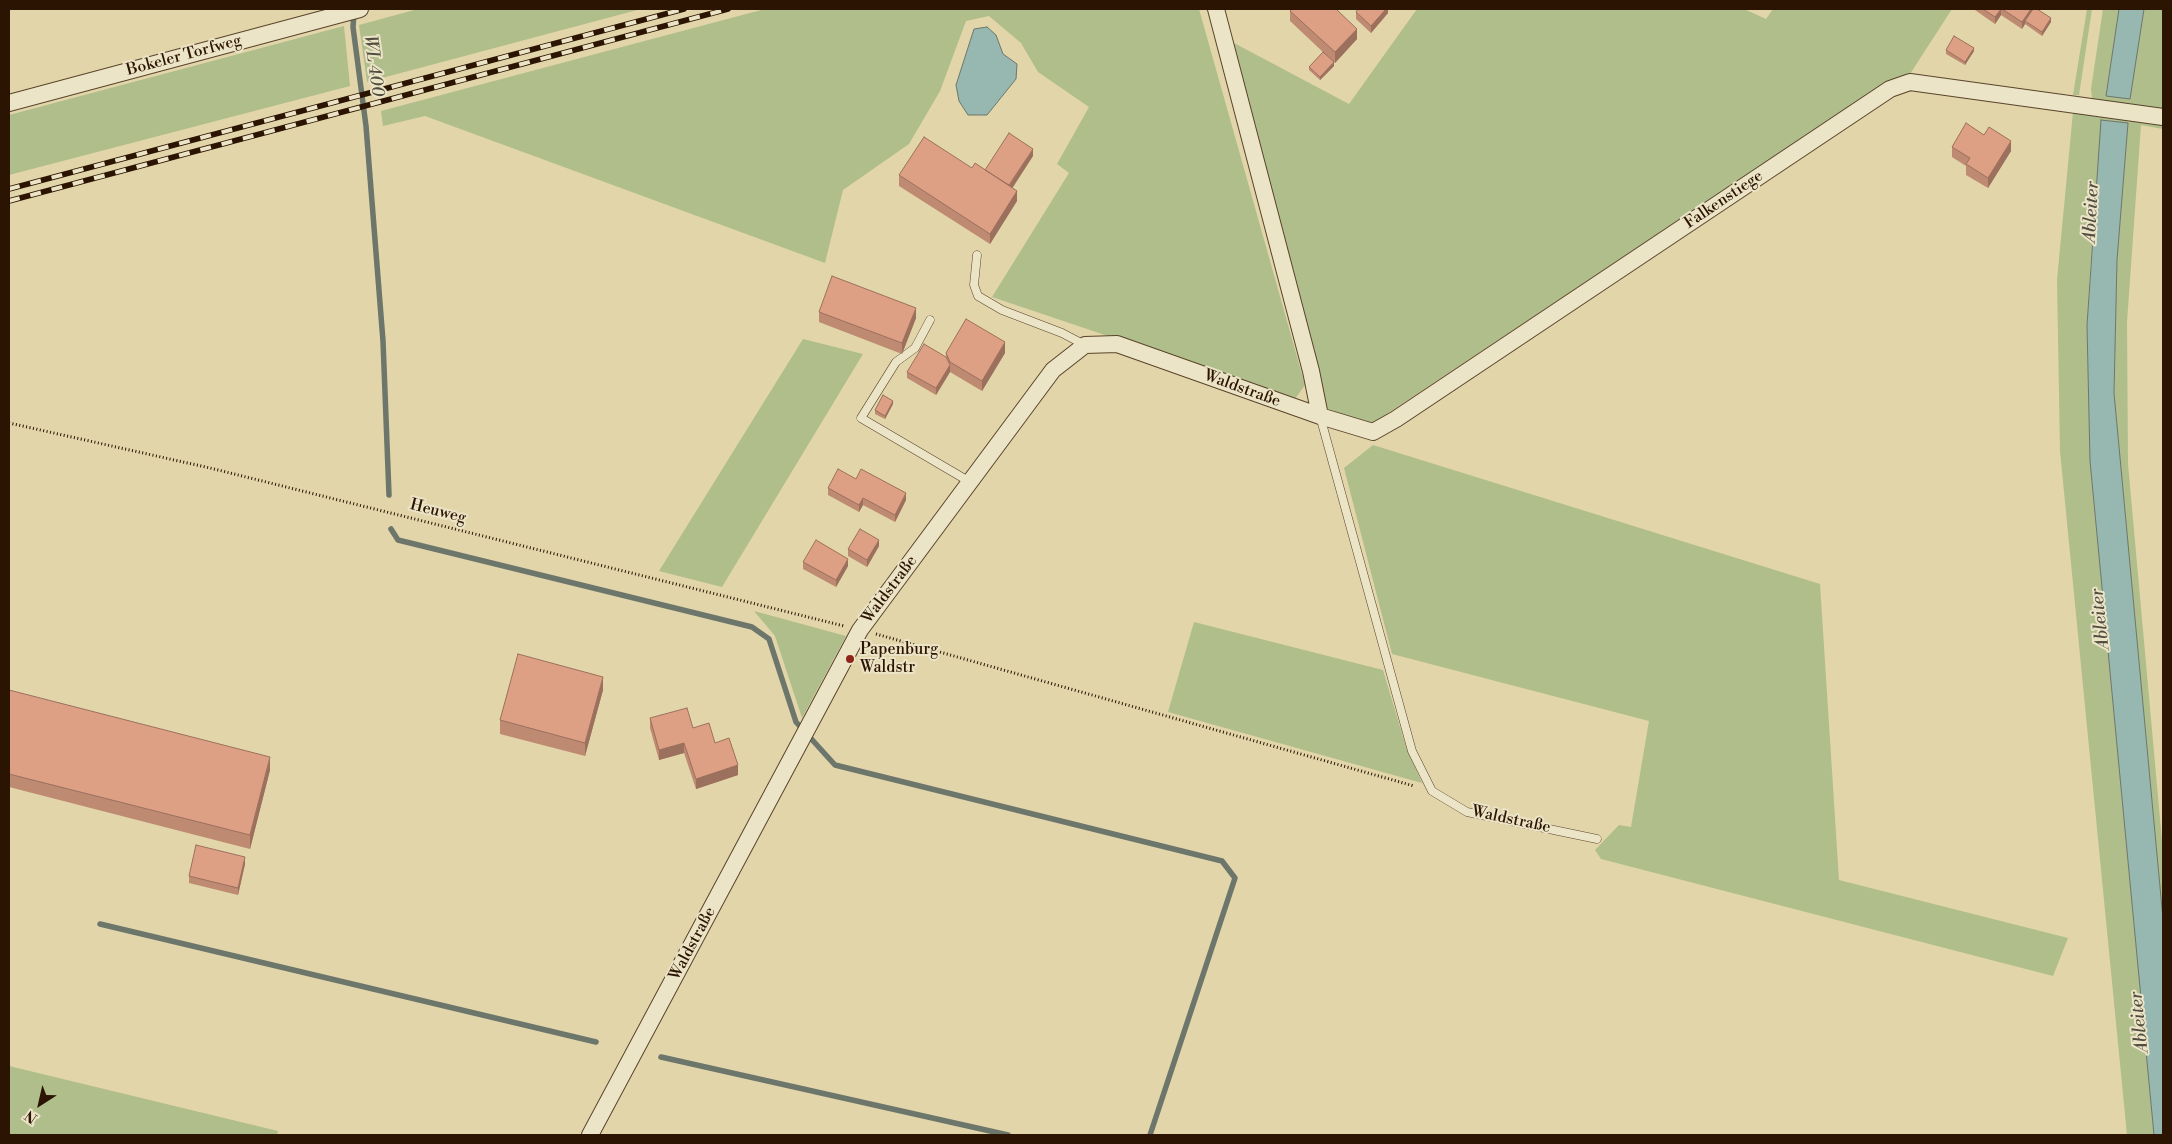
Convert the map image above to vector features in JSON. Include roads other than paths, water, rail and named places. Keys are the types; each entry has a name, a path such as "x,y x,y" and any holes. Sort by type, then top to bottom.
{"street":[{"name":"Bokeler Torfweg","path":"9,103 360,9"},
{"path":"1216,9 1311,371 1320,416"},
{"name":"Falkenstiege","path":"1320,416 1373,432 1890,90 1910,82 2163,117"},
{"name":"Waldstraße","path":"590,1135 860,630 1053,370 1085,345 1117,344 1320,416"}],"lane":[{"path":"978,255 974,285 978,296 1002,310 1062,333 1085,345"},
{"path":"930,320 915,348 896,362 861,418 970,482"},
{"name":"Waldstraße","path":"1320,416 1412,750 1432,791 1467,812 1597,839"}],"water":[{"path":"2119,9 2144,9 2130,99 2106,96"},
{"path":"987,27 996,35 1003,54 1017,64 1016,79 987,115 968,115 959,101 956,85 974,29"},
{"path":"2101,120 2128,123 2117,260 2114,393 2163,919 2163,1135 2154,1135 2090,461 2087,325"}],"waterway":[{"name":"WL 400","path":"354,13 353,27 366,126 383,341 389,495"},
{"path":"391,529 398,540 752,627 769,639 796,722 835,765 1222,861 1235,878 1150,1135"},
{"path":"100,924 596,1042"},
{"path":"661,1057 1008,1135"}],"railway":[{"path":"9,189 684,9"},
{"path":"9,201 728,9"}],"place":[{"name":"Papenburg Waldstr","path":"850,659"}],"water label":[{"name":"Ableiter","path":"2092,212"},
{"name":"Ableiter","path":"2101,619"},
{"name":"Ableiter","path":"2140,1022"}]}
